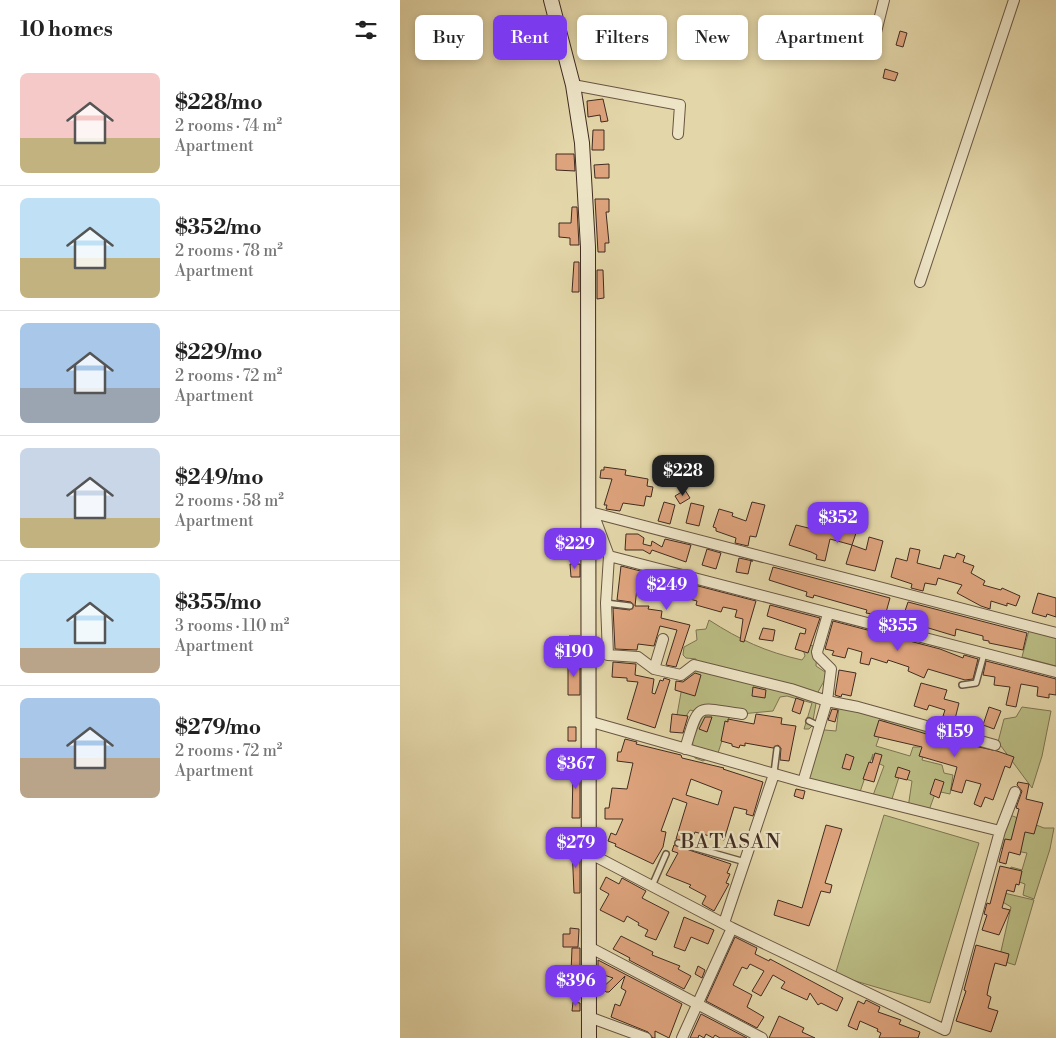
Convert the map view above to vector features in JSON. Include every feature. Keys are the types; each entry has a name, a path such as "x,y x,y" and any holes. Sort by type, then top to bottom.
{"street":[{"path":"551,0 573,85 582,143 588,247 591,512 588,721 589,1038"},
{"path":"880,15 884,0"},
{"path":"920,282 1014,0"},
{"path":"573,85 680,105 678,134"},
{"path":"591,512 609,556 606,603 608,655 638,657 654,669 681,675 694,665 791,689 827,702 858,706 995,745"},
{"path":"591,512 1056,633"},
{"path":"609,556 1056,672"},
{"path":"803,782 827,702 832,668 818,656 817,652 828,614"},
{"path":"654,669 663,639"},
{"path":"685,749 693,723 700,710 706,708 742,714"},
{"path":"588,721 803,782 1000,831"},
{"path":"682,1038 728,926 745,862 774,774"},
{"path":"589,852 728,926 944,1034 1000,831 1015,792"},
{"path":"589,947 762,1038"},
{"path":"589,1017 646,1038"}],"lane":[{"path":"606,603 630,606"},
{"path":"962,685 976,683 984,653"},
{"path":"809,720 819,726"},
{"path":"774,774 776,749"},
{"path":"678,843 745,862"},
{"path":"652,887 666,854"}],"green space":[{"path":"709,620 732,634 789,657 802,660 805,656 803,649 810,645 817,647 816,666 828,674 818,692 812,726 809,729 804,729 812,703 787,696 780,697 773,711 730,715 718,753 703,761 695,758 693,741 698,712 690,710 683,721 677,715 682,687 689,669 697,665 696,659 686,658 683,655 684,647 697,640 696,630 706,629"},
{"path":"1029,630 1056,637 1056,666 1022,657"},
{"path":"839,707 886,717 876,746 910,756 913,747 920,747 919,744 884,727 888,715 958,734 954,745 928,740 922,760 942,765 944,773 953,775 950,794 936,791 928,813 908,808 912,781 899,777 891,802 872,798 884,766 872,760 873,754 860,792 801,777 814,729 836,731"},
{"path":"1022,707 1051,711 1042,756 1032,788 998,742 1004,719 1016,717"},
{"path":"884,815 979,843 930,1003 835,975"},
{"path":"1010,815 1044,828 1054,828 1050,849 1034,899 1023,895 1025,884 1008,878 1011,867 1022,870 1027,853 1000,848"},
{"path":"1004,893 1034,900 1015,965 999,960 1011,907 1001,901"}],"building":[{"path":"900,31 907,33 903,47 896,45"},
{"path":"885,69 898,73 895,81 883,78"},
{"path":"603,99 608,121 601,122 600,115 588,117 587,101"},
{"path":"593,130 604,130 604,150 592,150"},
{"path":"556,154 574,154 575,171 556,170"},
{"path":"609,164 609,178 595,178 594,165"},
{"path":"595,199 609,199 609,212 606,212 609,243 605,243 605,252 598,252"},
{"path":"572,207 577,207 579,245 570,245 570,238 559,237 559,223 571,223"},
{"path":"574,262 579,262 579,292 572,292"},
{"path":"597,270 603,270 604,298 597,299"},
{"path":"604,467 626,470 625,475 648,479 647,486 653,487 651,497 646,496 644,506 623,503 620,511 606,509 607,505 604,505 612,479 600,478 601,470 604,470"},
{"path":"685,490 690,498 680,504 675,496"},
{"path":"664,502 675,505 670,524 658,521"},
{"path":"752,502 765,505 756,537 750,536 748,546 735,543 736,538 716,531 716,528 713,527 719,509 733,513 732,516 746,521"},
{"path":"691,503 704,506 699,526 686,523"},
{"path":"833,521 858,527 852,545 830,539 825,561 816,559 817,555 811,552 789,545 796,525 829,533"},
{"path":"626,534 638,534 644,538 643,544 651,546 652,541 662,547 665,539 691,545 686,562 652,550 650,554 643,550 625,550"},
{"path":"869,537 883,541 875,571 846,564 852,545 866,550"},
{"path":"910,548 920,550 917,563 940,569 944,555 955,558 957,553 965,556 963,562 974,566 971,573 985,581 983,585 1001,590 1002,588 1020,596 1016,606 1007,603 1007,606 991,601 990,609 981,606 957,593 962,585 938,578 936,585 925,583 923,591 911,588 912,584 891,577 896,558 907,561"},
{"path":"707,549 721,553 716,569 702,565"},
{"path":"739,558 753,561 751,561 748,574 736,572"},
{"path":"570,564 580,564 580,577 571,577"},
{"path":"621,566 756,601 744,642 740,641 743,619 735,617 737,610 723,607 721,612 696,605 697,601 682,597 681,600 668,596 669,593 655,589 654,593 637,588 635,606 649,606 648,609 662,611 661,618 690,625 676,667 666,665 677,630 660,626 654,646 638,644 637,650 615,649 613,608 630,610 634,606 631,602 617,600"},
{"path":"773,567 890,598 885,616 866,613 867,610 814,595 813,598 806,596 807,592 769,580"},
{"path":"1038,593 1056,598 1056,617 1047,614 1046,617 1032,613"},
{"path":"908,602 1027,633 1023,650 989,643 989,641 983,640 983,636 956,629 955,636 902,620"},
{"path":"770,605 820,618 808,653 795,649 800,633 805,634 806,629 767,616"},
{"path":"833,621 940,649 963,658 964,655 978,659 973,679 965,680 928,669 924,678 908,671 909,667 888,660 887,663 871,658 869,665 860,663 862,652 848,648 845,658 832,655 834,651 825,649"},
{"path":"763,628 775,630 773,641 759,639"},
{"path":"569,636 580,636 580,643 569,643"},
{"path":"568,661 580,661 580,695 568,695"},
{"path":"986,661 1056,679 1056,695 1049,694 1049,698 1037,696 1038,687 1021,684 1016,707 1006,705 1010,687 994,685 995,677 983,675"},
{"path":"613,662 636,664 635,675 654,679 652,693 655,694 660,680 663,681 664,678 670,680 655,728 627,719 638,682 627,681 627,678 612,677"},
{"path":"839,670 856,673 851,696 842,694 841,697 835,695"},
{"path":"695,673 701,675 695,696 675,690 676,681 683,682"},
{"path":"921,683 947,690 944,699 959,703 955,719 943,716 945,710 929,705 927,710 914,706"},
{"path":"753,687 766,690 765,698 752,696"},
{"path":"796,698 804,701 800,714 792,711"},
{"path":"989,707 1001,711 994,729 983,725"},
{"path":"832,709 838,710 835,722 828,720"},
{"path":"672,714 688,716 683,733 670,732"},
{"path":"756,714 782,718 781,724 796,726 789,761 780,760 781,748 778,745 773,748 745,743 745,746 740,745 739,748 721,741 725,721 728,722 728,719 754,724"},
{"path":"705,717 712,717 707,732 699,729"},
{"path":"964,717 973,720 970,731 960,728"},
{"path":"879,720 1014,757 1010,768 1005,766 993,800 985,797 981,807 974,804 981,784 966,780 962,793 951,790 957,767 919,756 922,747 874,736"},
{"path":"568,727 576,727 576,741 568,741"},
{"path":"625,739 637,742 636,744 681,755 682,758 724,768 763,782 753,816 746,814 747,810 734,807 724,840 695,832 691,842 676,839 687,803 673,798 661,831 666,832 663,847 653,864 615,846 616,844 608,841 611,833 616,835 623,819 605,819 605,808 609,808 612,788 627,789 633,763 617,761 618,752 621,752","holes":["691,779 722,791 718,805 686,795"]},
{"path":"875,753 882,755 874,782 863,779 869,762 872,763"},
{"path":"846,754 854,757 850,770 842,768"},
{"path":"570,764 580,764 580,818 572,818 573,774 570,774"},
{"path":"898,767 910,771 907,780 895,777"},
{"path":"935,779 944,782 939,798 930,794"},
{"path":"1018,782 1029,784 1026,799 1043,803 1034,834 1025,832 1020,855 1009,852 1006,864 999,862 1005,839 1011,840 1019,809 1016,808 1022,791 1017,785"},
{"path":"796,789 805,791 803,799 794,796"},
{"path":"826,825 842,829 825,883 832,885 830,893 821,891 809,926 774,915 778,900 802,908"},
{"path":"674,845 731,864 727,873 730,874 726,883 729,884 714,911 702,904 706,896 689,887 691,885 666,875 678,853 672,851"},
{"path":"572,847 580,848 580,893 574,893"},
{"path":"1000,866 1022,871 1019,885 1016,884 1014,892 1007,890 1002,908 1010,910 999,935 982,930 987,915 984,914 987,903 990,904"},
{"path":"606,877 619,884 622,878 646,891 642,898 669,912 656,940 645,936 648,930 627,916 624,922 600,910 609,894 600,889"},
{"path":"684,917 714,930 708,944 691,937 685,951 674,947"},
{"path":"570,928 579,929 578,947 563,947 563,934 570,934"},
{"path":"621,936 653,952 652,955 680,966 678,969 691,976 684,989 629,960 630,958 613,949"},
{"path":"735,937 757,948 755,954 769,961 770,959 843,998 837,1011 821,1003 818,1005 810,993 807,1000 781,988 785,982 773,975 761,996 752,991 764,971 750,964 747,969 742,967 733,985 752,995 747,1007 764,1017 757,1028 706,1001"},
{"path":"976,945 1009,954 1006,966 995,963 989,985 987,995 991,997 988,1008 998,1011 991,1032 956,1021 966,991 964,990"},
{"path":"572,948 580,948 580,974 571,973"},
{"path":"598,960 682,1004 669,1038 655,1031 655,1038 653,1038 648,1032 611,1017 615,1004 620,1006 626,991 621,988 625,976 609,992 606,992 602,988 613,978 598,973"},
{"path":"698,966 705,970 702,978 695,974"},
{"path":"866,1000 880,1007 878,1012 901,1020 899,1024 920,1032 918,1038 879,1038 881,1033 877,1031 878,1029 860,1021 857,1030 848,1026 858,1001 864,1004"},
{"path":"573,1002 580,1003 580,1011 572,1011"},
{"path":"701,1014 747,1038 720,1038 715,1035 713,1038 706,1034 704,1038 699,1035 698,1038 690,1038"},
{"path":"779,1016 804,1028 802,1032 815,1038 769,1038"}],"district":[{"name":"BATASAN","path":"731,842"}]}
